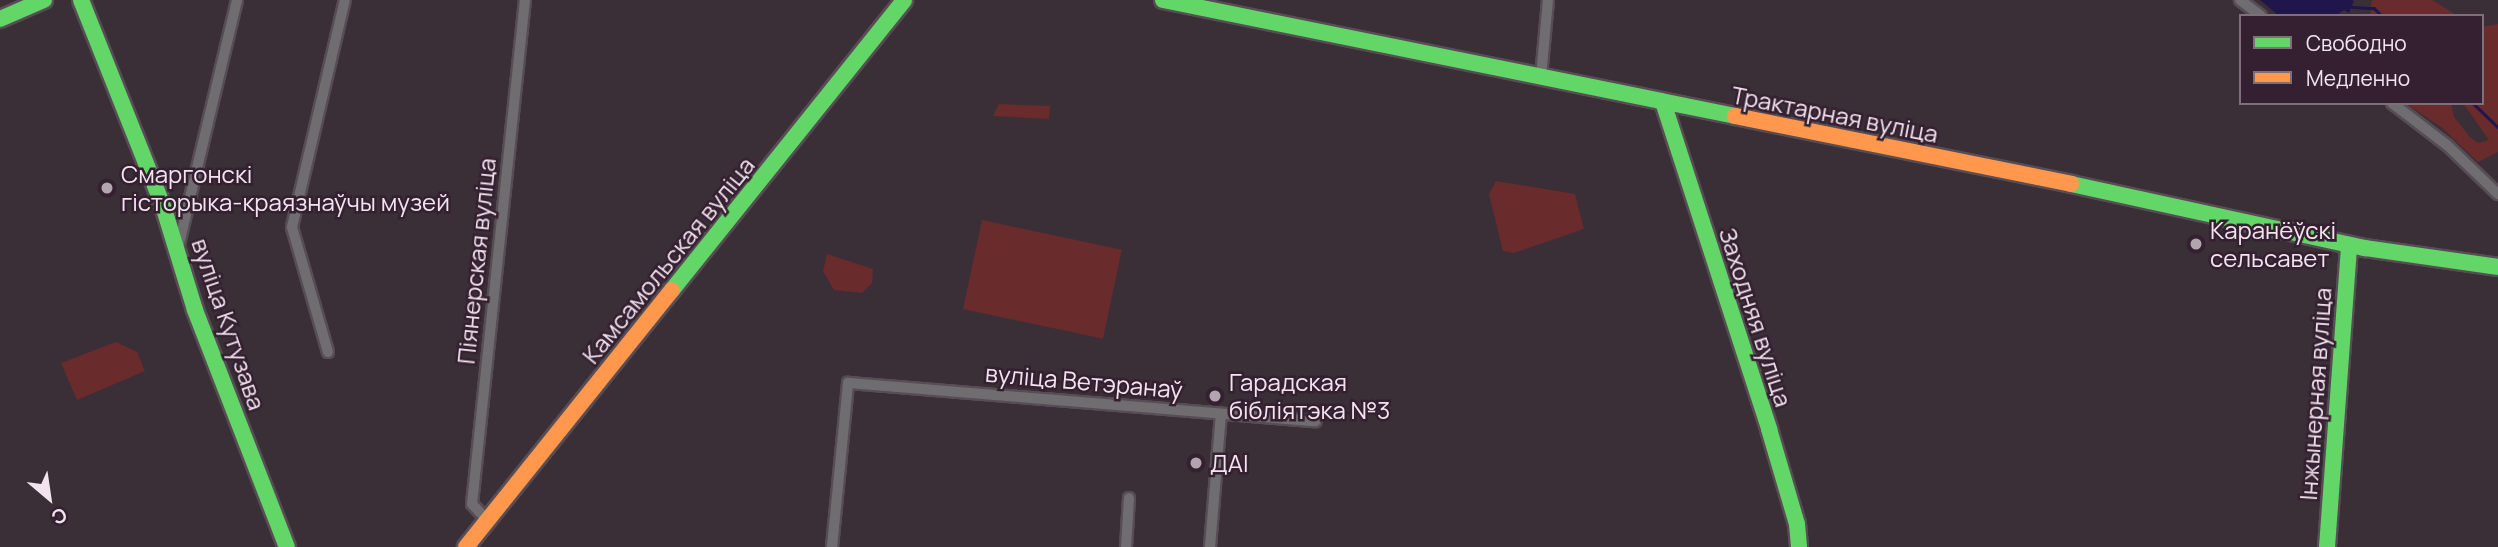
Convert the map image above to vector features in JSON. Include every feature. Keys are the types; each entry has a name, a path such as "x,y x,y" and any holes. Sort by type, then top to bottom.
{"street":[{"path":"0,19 44,0"},
{"name":"вуліца Кутузава","path":"81,0 178,248 195,310 287,547"},
{"path":"178,248 237,0"},
{"path":"328,352 292,226 345,0"},
{"name":"Піянерская вуліца","path":"487,520 472,504 525,0"},
{"name":"Камсамольская вуліца","path":"466,547 904,0"},
{"name":"Трактарная вуліца","path":"1163,0 2349,245 2498,267"},
{"path":"1541,77 1548,0"},
{"path":"2239,0 2258,14"},
{"name":"Заходняя вуліца","path":"1663,102 1769,429 1797,524 1799,547"},
{"path":"2395,105 2447,145 2498,194"},
{"name":"Інжынерная вуліца","path":"2327,547 2349,245"},
{"name":"вуліца Ветэранаў","path":"832,547 849,383 1315,421"},
{"path":"1210,547 1221,414"},
{"path":"1126,547 1129,498"}],"shaded area":[{"path":"2260,0 2354,1 2349,13 2344,10 2338,14 2277,14"},
{"path":"2372,0 2432,0 2455,14 2370,14"},
{"path":"2498,24 2498,152 2478,162 2441,127 2408,105 2451,105 2454,117 2470,137 2478,143 2489,140 2464,105 2484,105 2484,27"},
{"path":"999,104 1050,106 1049,119 993,116"},
{"path":"1496,181 1575,194 1584,229 1514,253 1503,251 1489,194"},
{"path":"982,220 1122,250 1103,339 963,309"},
{"path":"827,254 873,269 872,283 862,293 834,290 823,271"},
{"path":"116,342 137,352 145,371 77,400 61,363"}],"waterway":[{"path":"2352,7 2374,8 2380,14"},
{"path":"2475,105 2498,127"}],"traffic: fast":[{"path":"0,19 44,0"},
{"path":"81,0 164,209 195,310 287,547"},
{"path":"672,290 904,0"},
{"path":"1163,0 1735,116"},
{"path":"1663,102 1769,429 1797,524 1799,547"},
{"path":"2071,184 2365,248 2498,267"},
{"path":"2327,547 2349,245"}],"traffic: slow":[{"path":"1735,116 2071,184"},
{"path":"466,547 672,290"}],"place":[{"name":"Смаргонскі гісторыка-краязнаўчы музей","path":"107,188"},
{"name":"Каранёўскі сельсавет","path":"2196,244"},
{"name":"Гарадская бібліятэка №3","path":"1215,396"},
{"name":"ДАІ","path":"1196,463"}]}
